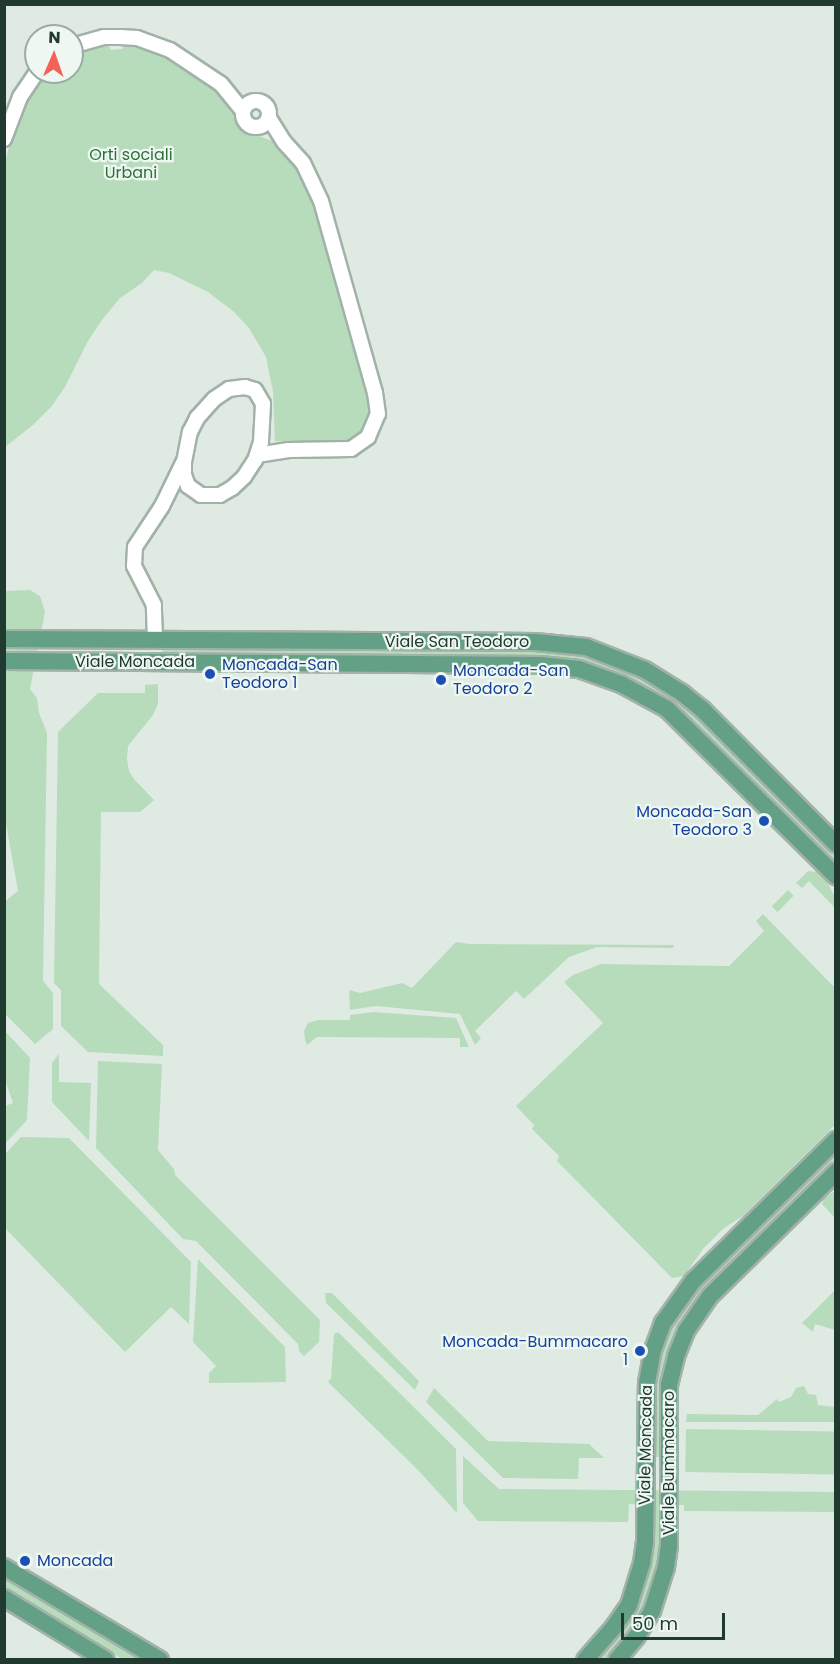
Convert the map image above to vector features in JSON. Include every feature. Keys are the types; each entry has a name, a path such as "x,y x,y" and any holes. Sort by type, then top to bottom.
{"main road":[{"name":"Viale San Teodoro","path":"4,639 535,642 568,644 603,652 662,679 702,709 836,844"},
{"path":"103,640 103,662"},
{"path":"155,640 155,662"},
{"name":"Viale Moncada","path":"4,662 540,665 579,669 603,676 645,696 674,714 836,876"},
{"name":"Viale Moncada","path":"585,1659 614,1628 628,1605 637,1583 645,1542 648,1369 663,1323 693,1281 836,1140"},
{"name":"Viale Bummacaro","path":"616,1659 637,1636 652,1611 660,1591 669,1545 669,1385 676,1356 686,1330 710,1296 836,1172"},
{"path":"4,1567 160,1659"},
{"path":"4,1598 106,1659"}],"street":[{"path":"84,43 104,37 137,38 170,50 221,84 248,107 266,106 269,117 284,142 303,163 321,201 375,393 378,414 368,437 351,450 289,450 257,455"},
{"path":"4,139 20,97 29,84"},
{"path":"248,107 247,124 284,142"},
{"path":"253,127 266,123 269,117"},
{"path":"155,640 154,605 151,594 137,574 134,558 135,547 162,506 184,462 190,432 197,418 214,399 229,389 245,387 260,396 263,404 262,435 257,455 244,477 232,488 211,497 195,492 188,486 184,462"},
{"path":"262,435 269,444 289,450"},
{"path":"162,506 176,496 195,492"}],"green space":[{"name":"Orti sociali Urbani","path":"105,44 111,50 122,49 125,45 136,45 164,56 193,73 226,97 246,131 272,141 286,155 310,187 369,404 367,426 350,442 275,441 273,392 266,357 249,328 233,311 208,292 169,273 154,270 142,283 120,298 102,320 88,341 65,387 51,407 5,447 4,167 13,131 26,101 38,84 84,84 84,50"},
{"path":"30,590 40,596 45,612 30,689 37,698 39,713 47,733 43,981 53,993 53,1029 35,1044 5,1014 4,902 18,891 4,813 5,591"},
{"path":"164,647 536,649 600,659 653,682 702,718 835,853 835,864 688,715 664,697 636,681 598,666 571,659 536,655 165,655 162,651"},
{"path":"158,684 158,704 153,715 128,746 127,759 129,771 134,779 154,800 140,812 101,812 99,984 163,1045 163,1056 88,1052 61,1026 61,990 54,983 58,732 98,693 145,693 145,685"},
{"path":"808,871 817,872 827,882 835,897 835,908 809,881 802,888 796,883"},
{"path":"788,890 794,896 777,912 772,906"},
{"path":"763,914 833,986 835,984 835,1125 743,1216 724,1228 703,1249 684,1276 672,1278 557,1161 559,1156 532,1129 534,1125 516,1106 603,1023 564,982 573,975 601,964 729,966 764,931 756,921"},
{"path":"456,942 469,944 674,945 673,948 597,947 569,957 524,999 516,991 475,1031 481,1038 475,1045 460,1014 376,1006 350,1010 349,990 360,993 402,983 412,988"},
{"path":"373,1012 456,1018 469,1047 460,1047 460,1038 317,1037 307,1045 304,1031 308,1023 318,1020 350,1020 350,1015"},
{"path":"5,1031 30,1058 27,1120 5,1144 5,1106 13,1103 5,1080"},
{"path":"59,1054 59,1082 91,1083 89,1141 52,1102 52,1063"},
{"path":"98,1061 162,1064 158,1150 174,1169 175,1175 320,1320 319,1342 304,1356 299,1351 298,1344 196,1241 183,1239 96,1148"},
{"path":"21,1137 69,1138 191,1262 189,1324 171,1307 125,1352 5,1228 5,1154"},
{"path":"835,1151 835,1162 710,1287 683,1321 661,1457 652,1457 652,1396 660,1355 669,1329 681,1307 692,1293"},
{"path":"835,1191 835,1218 822,1204 824,1198"},
{"path":"198,1259 285,1347 286,1382 209,1383 209,1373 216,1366 193,1342"},
{"path":"835,1290 835,1330 815,1324 813,1332 802,1323"},
{"path":"325,1293 332,1293 419,1381 415,1390 326,1303"},
{"path":"338,1332 456,1449 457,1513 419,1471 328,1382 331,1378 334,1334"},
{"path":"804,1386 808,1394 816,1395 818,1405 835,1407 835,1422 686,1422 687,1414 758,1415 777,1399 779,1402 791,1397 796,1388"},
{"path":"434,1388 488,1441 589,1444 604,1458 579,1458 578,1479 503,1478 426,1402"},
{"path":"686,1429 835,1432 834,1475 685,1472"},
{"path":"463,1456 499,1489 835,1492 835,1512 684,1511 684,1505 661,1505 659,1562 642,1613 618,1649 607,1659 595,1659 620,1632 634,1609 644,1585 648,1570 652,1505 629,1504 628,1522 478,1521 463,1503"},
{"path":"4,1575 148,1659 122,1659 5,1588"}],"place":[{"name":"Moncada-San Teodoro 1","path":"210,674"},
{"name":"Moncada-San Teodoro 2","path":"441,680"},
{"name":"Moncada-San Teodoro 3","path":"764,821"},
{"name":"Moncada-Bummacaro 1","path":"640,1351"},
{"name":"Moncada","path":"25,1561"}]}
